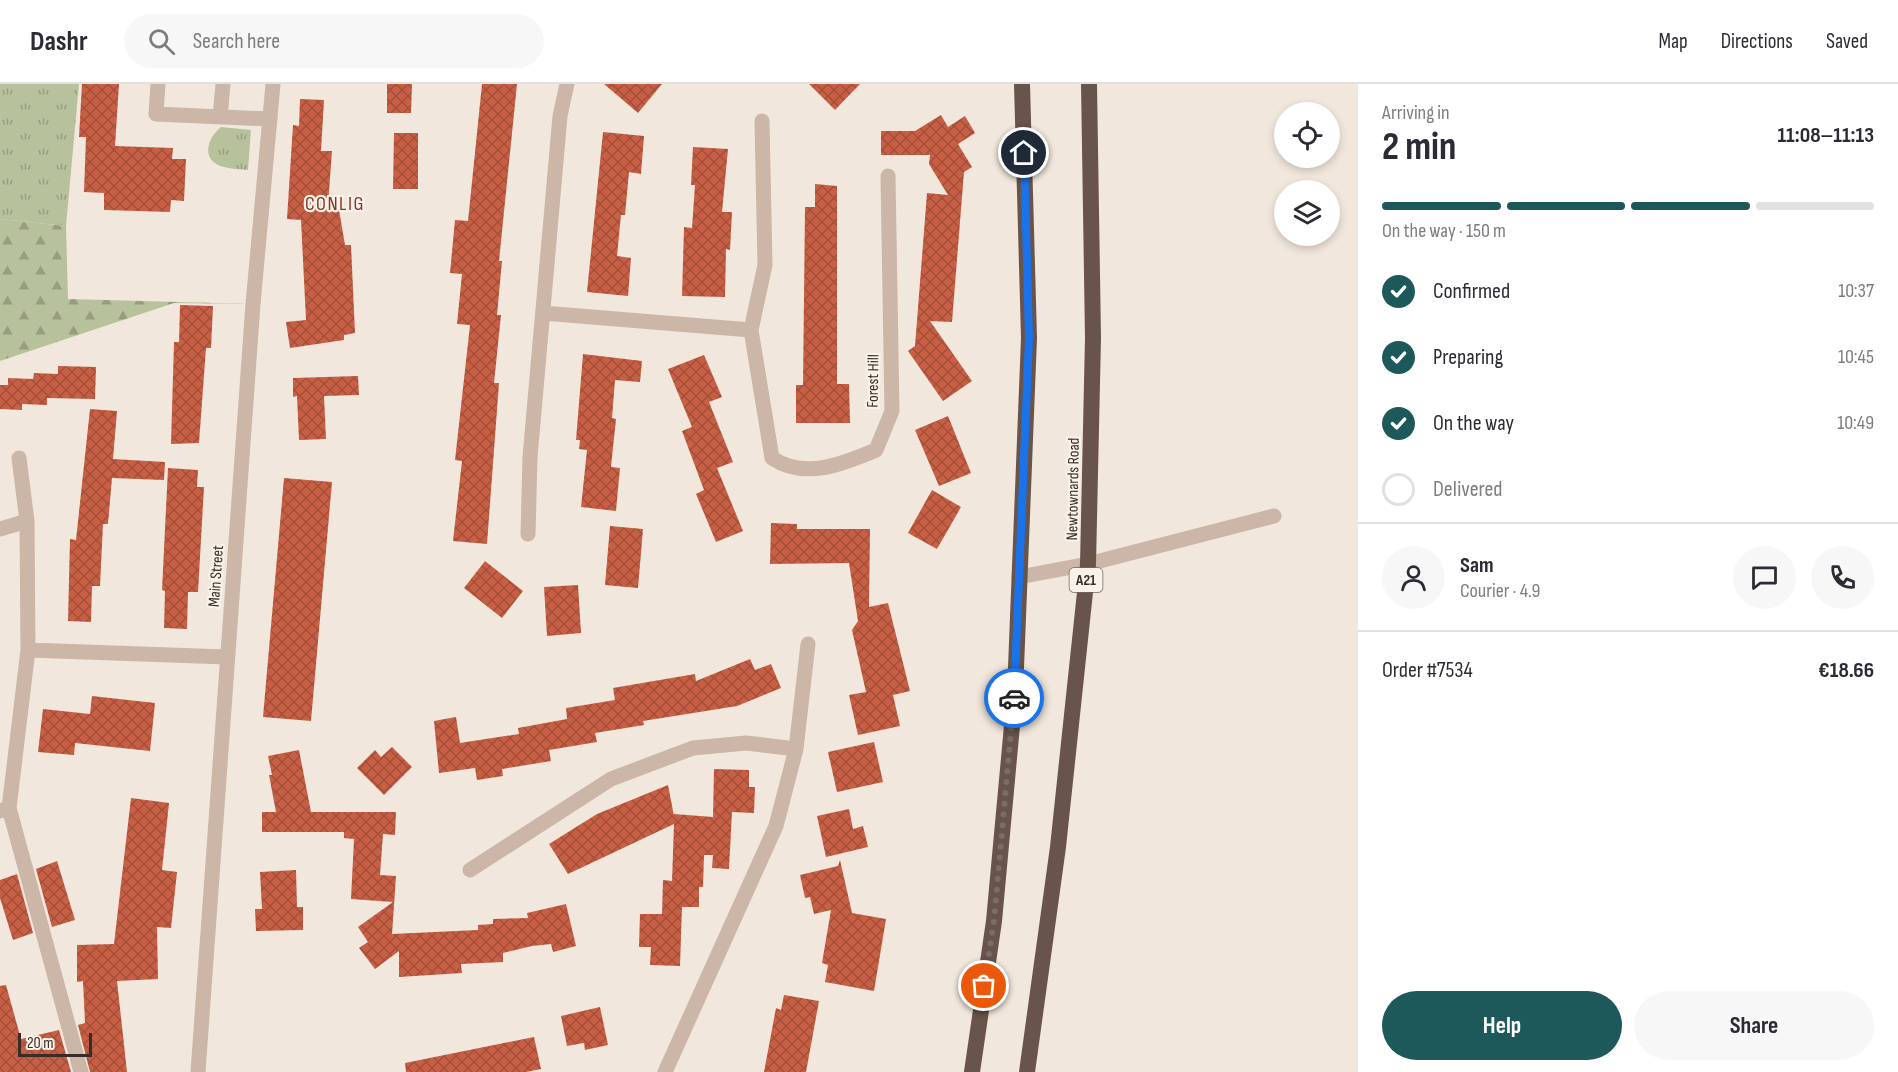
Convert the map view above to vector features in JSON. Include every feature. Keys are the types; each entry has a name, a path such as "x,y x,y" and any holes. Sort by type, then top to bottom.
{"highway":[{"path":"972,1072 994,921 1015,693 1029,338 1022,84"},
{"name":"Newtownards Road","path":"1027,1072 1058,847 1088,564 1093,338 1089,84"}],"street":[{"path":"158,84 156,114 270,119"},
{"path":"220,117 223,84"},
{"name":"Main Street","path":"198,1072 227,657 273,84"},
{"path":"528,534 530,457 560,116 567,84"},
{"name":"Forest Hill","path":"762,121 765,265 751,330 772,458 786,468 810,470 846,463 876,450 892,411 888,177"},
{"path":"543,313 751,330"},
{"path":"19,458 27,521 27,650 4,810 81,1072"},
{"path":"1019,577 1088,564 1274,516"},
{"path":"0,529 27,521"},
{"path":"665,1072 776,826 796,749 808,644"},
{"path":"27,650 227,657"},
{"path":"470,870 610,779 693,748 746,743 796,749"}],"green space":[{"path":"0,84 79,84 66,226 0,219"},
{"path":"221,127 251,130 248,170 224,167 211,160 209,143"},
{"path":"0,219 66,226 68,299 253,304 174,303 0,361"}],"building":[{"path":"82,84 119,84 115,146 173,148 172,159 186,159 184,201 171,200 170,212 104,210 104,193 84,192 86,137 79,137"},
{"path":"387,84 412,84 411,113 387,113"},
{"path":"482,84 517,84 499,261 502,261 497,315 501,315 494,383 499,383 487,544 453,541 462,461 455,460 470,325 457,324 462,274 450,273 455,220 468,221"},
{"path":"604,84 662,84 638,113"},
{"path":"809,84 860,84 835,110"},
{"path":"300,99 324,100 321,151 332,151 328,205 338,204 345,245 351,245 355,333 344,335 344,340 290,348 286,322 306,320 301,220 287,219 293,125 299,126"},
{"path":"941,115 948,127 965,116 975,133 958,144 972,167 964,172 952,322 930,321 972,381 943,401 908,351 915,346 927,193 948,195 929,164 930,155 881,155 881,131 915,131"},
{"path":"603,132 644,136 641,174 629,172 625,215 621,215 617,256 631,258 628,296 587,292"},
{"path":"394,133 418,133 418,189 393,189"},
{"path":"693,147 728,149 722,212 732,212 730,250 726,249 725,297 682,296 684,227 692,228 695,185 691,185"},
{"path":"815,184 837,186 837,384 849,384 850,423 796,423 796,385 803,385 805,207 815,207"},
{"path":"180,305 213,306 211,348 206,348 199,443 171,444 174,342 179,342"},
{"path":"583,354 642,361 640,382 615,380 612,418 616,419 611,467 620,468 616,511 581,507 587,450 579,449 580,440 576,440"},
{"path":"704,355 722,397 709,402 733,462 717,468 743,531 716,542 696,494 704,490 682,431 692,427 668,369"},
{"path":"58,366 96,367 95,399 47,398 47,405 22,404 22,410 0,409 0,385 8,385 8,378 33,379 34,373 58,374"},
{"path":"358,376 359,395 324,396 326,439 299,440 297,396 293,397 293,378"},
{"path":"90,409 117,411 113,459 165,462 164,480 112,478 108,524 103,524 100,586 92,586 91,622 68,621 70,539 76,540"},
{"path":"948,416 971,473 939,486 915,430"},
{"path":"168,468 198,470 197,487 204,487 198,592 188,592 187,629 164,628 165,591 162,590"},
{"path":"284,478 332,482 311,721 263,717"},
{"path":"932,490 961,507 937,549 908,533"},
{"path":"771,523 797,524 797,529 870,529 869,607 888,603 910,691 893,695 900,726 858,735 849,695 866,692 852,630 858,621 849,563 770,564"},
{"path":"610,526 643,529 638,588 605,585"},
{"path":"485,561 523,591 502,618 464,588"},
{"path":"578,585 581,633 547,636 544,587"},
{"path":"750,659 755,670 771,664 781,688 737,706 643,721 644,725 595,733 597,742 549,750 551,761 502,769 503,776 477,780 475,768 439,773 434,721 456,717 460,743 519,734 518,728 567,719 566,708 615,700 613,688 695,674 696,681"},
{"path":"92,696 155,703 150,751 75,743 74,755 38,752 43,709 90,714"},
{"path":"874,742 883,782 837,792 828,752"},
{"path":"392,747 412,767 384,795 357,768 375,750 381,757"},
{"path":"299,750 311,812 396,812 395,835 383,834 380,875 396,876 392,934 478,930 478,925 493,924 493,919 528,918 527,913 566,904 576,946 553,952 551,944 532,946 503,953 503,962 461,964 462,973 399,977 399,951 375,969 359,948 368,942 358,927 393,902 351,899 354,839 344,838 344,832 262,832 262,812 276,812 268,756"},
{"path":"714,769 749,770 749,787 755,787 754,813 732,812 729,869 712,868 713,855 704,855 703,887 699,887 699,907 682,907 680,966 650,965 651,947 639,947 640,914 662,914 663,880 672,881 674,824 568,874 549,844 597,814 668,785 674,816 674,814 713,817"},
{"path":"131,798 169,803 162,870 177,872 171,928 157,927 158,979 117,981 127,1072 90,1072 78,1025 85,1023 83,981 77,982 77,945 114,944"},
{"path":"849,809 853,829 863,826 868,847 826,857 817,816"},
{"path":"840,860 852,913 886,919 874,991 825,982 828,965 822,963 831,910 814,914 810,897 805,898 800,875 838,866"},
{"path":"57,861 75,920 52,927 36,869"},
{"path":"296,870 297,907 303,907 303,930 256,931 255,909 262,909 260,872"},
{"path":"17,874 33,933 13,940 0,898 0,880"},
{"path":"6,985 21,1039 59,1030 71,1072 0,1072 0,986"},
{"path":"784,995 819,1001 806,1072 764,1072 776,1008 781,1010"},
{"path":"600,1007 608,1045 585,1050 584,1043 567,1046 561,1016"},
{"path":"534,1037 541,1069 526,1072 406,1072 405,1063"}],"way so far":[{"path":"984,986 994,921 1014,698"}],"district":[{"name":"CONLIG","path":"335,203"}],"route":[{"path":"1014,698 1029,338 1024,153"}]}
